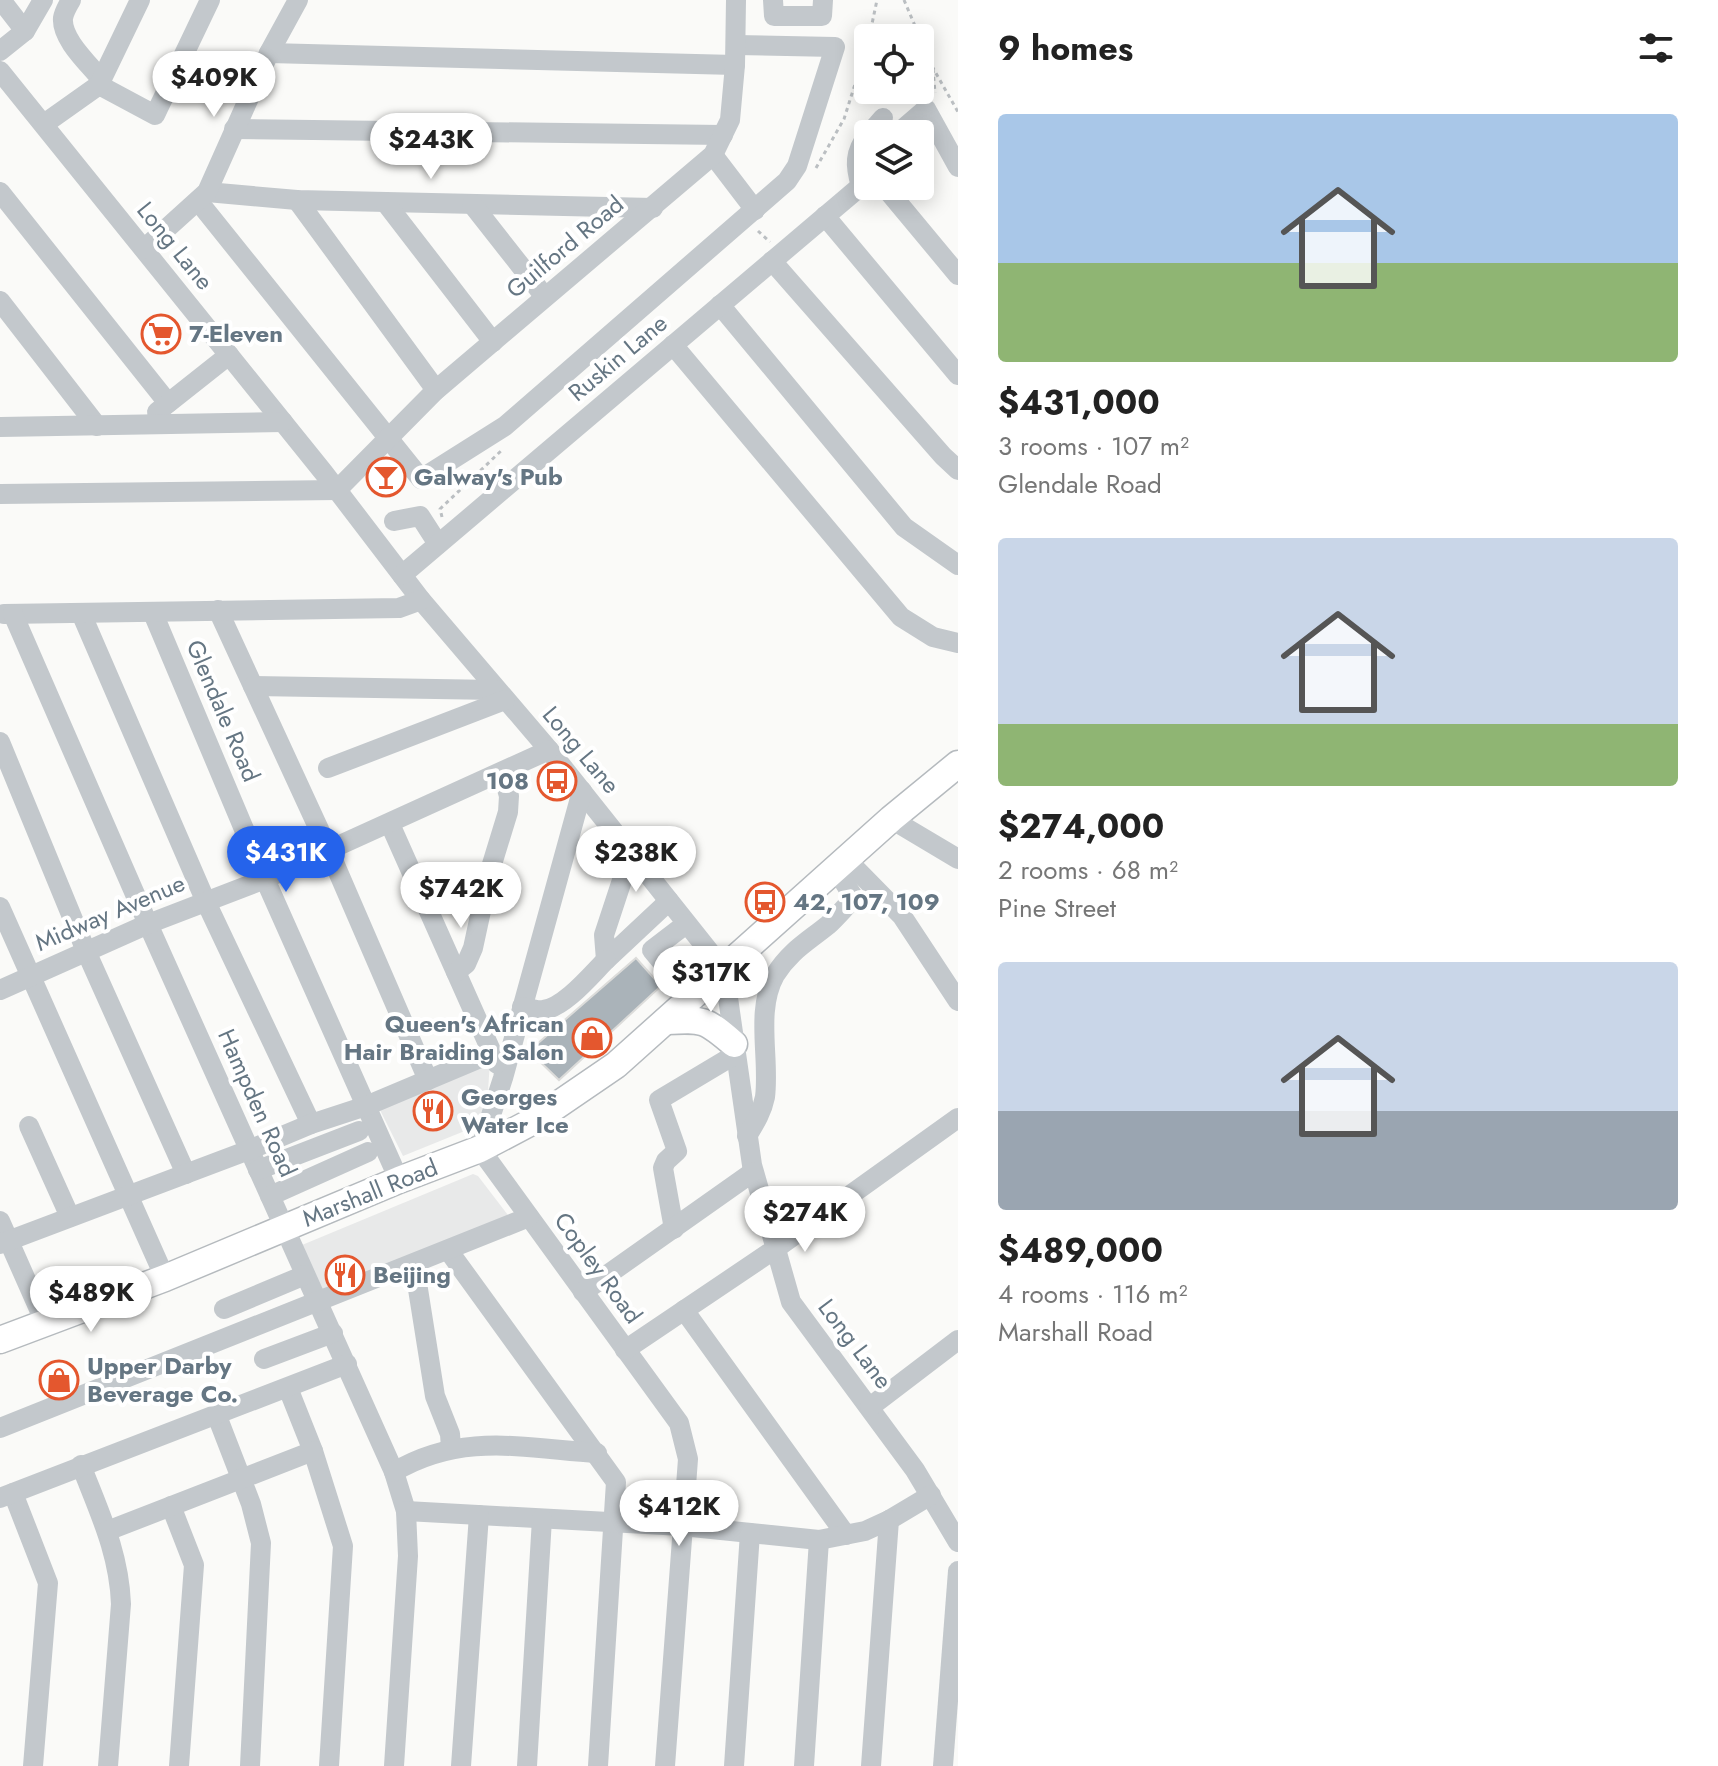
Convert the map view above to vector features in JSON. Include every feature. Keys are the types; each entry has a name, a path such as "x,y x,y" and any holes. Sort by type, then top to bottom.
{"main road":[{"name":"Marshall Road","path":"0,1340 165,1278 480,1149 537,1119 616,1065 891,819 958,764"},
{"path":"666,1021 700,1019 715,1028 735,1049"}],"street":[{"path":"1,0 25,31"},
{"path":"0,51 25,31 43,0"},
{"path":"71,0 63,17 64,27 100,82 155,115 210,0"},
{"path":"44,124 100,82 140,0"},
{"path":"144,249 203,196 269,53 298,0"},
{"name":"Guilford Road","path":"337,490 436,390 713,155 730,120 736,55 736,0"},
{"path":"773,0 774,16 822,16 823,0"},
{"path":"203,196 386,438 421,479 505,426 787,181 797,166 835,47 736,55 269,53"},
{"name":"Long Lane","path":"0,71 283,422 421,600 549,750 724,970 753,1172 791,1302 870,1407 931,1495 958,1542"},
{"path":"901,120 926,109 958,167"},
{"path":"234,129 723,135"},
{"path":"713,155 751,214"},
{"name":"Ruskin Lane","path":"402,575 854,191"},
{"path":"0,192 168,403"},
{"path":"203,196 653,208"},
{"path":"297,200 436,390"},
{"path":"896,200 958,275"},
{"path":"385,202 493,342"},
{"path":"472,204 545,297"},
{"path":"825,216 958,375"},
{"path":"776,257 958,470"},
{"path":"0,301 97,426"},
{"path":"720,305 904,527 958,565"},
{"path":"673,345 901,617 933,637 958,643"},
{"path":"146,425 168,403 229,355"},
{"path":"2,424 97,426 283,422"},
{"path":"0,494 337,490"},
{"path":"394,521 420,516 438,544"},
{"path":"6,614 399,608 421,600"},
{"path":"218,610 329,851 428,1080"},
{"path":"81,613 206,902 311,1124"},
{"name":"Glendale Road","path":"153,613 265,879 399,1180"},
{"name":"Hampden Road","path":"6,614 394,1472 406,1511 408,1556 394,1766"},
{"path":"253,686 500,695"},
{"path":"328,768 500,695"},
{"path":"0,742 86,951 186,1174"},
{"name":"Midway Avenue","path":"0,990 148,924 265,879 549,750"},
{"path":"456,972 466,964 473,948 489,874 508,812 509,796 502,772"},
{"path":"480,1149 503,1078 582,791"},
{"path":"891,819 958,859"},
{"path":"390,824 503,1078"},
{"path":"606,960 604,935 631,853"},
{"path":"842,864 902,916 958,1001"},
{"path":"747,1136 758,1118 764,1099 767,1073 764,1035 767,1000 774,978 793,951 830,924 854,898 842,864"},
{"path":"522,1007 543,1010 559,1003 669,901"},
{"path":"0,907 165,1278"},
{"path":"686,924 652,950 692,998"},
{"path":"674,1229 663,1168 677,1151 659,1100 735,1049"},
{"path":"4,1242 311,1124 366,1106 492,1053"},
{"path":"625,1350 775,1249 958,1118"},
{"path":"29,1126 70,1217"},
{"path":"258,1170 359,1131"},
{"name":"Copley Road","path":"480,1149 679,1423 688,1459 665,1766"},
{"path":"270,1196 368,1152"},
{"path":"583,1292 753,1172"},
{"path":"0,1428 529,1217"},
{"path":"0,1221 4,1242 46,1325"},
{"path":"448,1250 616,1482 598,1766"},
{"path":"414,1264 435,1396 450,1434 451,1448"},
{"path":"224,1309 305,1275"},
{"path":"684,1310 846,1535"},
{"path":"264,1359 333,1333"},
{"path":"870,1407 958,1340"},
{"path":"33,1766 48,1583 6,1495 347,1364"},
{"path":"288,1388 313,1451 343,1546 329,1766"},
{"path":"217,1416 261,1543 250,1766"},
{"path":"394,1472 418,1457 476,1445 597,1453"},
{"path":"107,1531 313,1451"},
{"path":"81,1465 117,1561 121,1604 108,1766"},
{"path":"406,1511 682,1526 819,1540 865,1531 931,1495"},
{"path":"171,1506 194,1565 179,1766"},
{"path":"461,1766 479,1515"},
{"path":"527,1766 542,1519"},
{"path":"871,1766 889,1520"},
{"path":"734,1766 750,1533"},
{"path":"804,1766 819,1540"},
{"path":"943,1766 958,1571"}],"path":[{"path":"872,24 877,0"},
{"path":"904,0 914,24"},
{"path":"934,70 958,112"},
{"path":"934,79 934,103"},
{"path":"926,109 932,104"},
{"path":"751,214 776,257"}],"shaded area":[{"name":"Georges Water Ice","path":"490,1061 488,1091 477,1126 403,1156 379,1108"},
{"path":"473,1174 478,1176 511,1219 325,1295 302,1245"}],"building":[{"path":"636,958 661,986 559,1080 529,1051"}],"place":[{"name":"7-Eleven","path":"161,334"},
{"name":"Galway's Pub","path":"386,477"},
{"name":"108","path":"557,781"},
{"name":"42, 107, 109","path":"765,902"},
{"name":"Queen's African Hair Braiding Salon","path":"592,1038"},
{"name":"Georges Water Ice","path":"433,1111"},
{"name":"Beijing","path":"345,1275"},
{"name":"Upper Darby Beverage Co.","path":"59,1380"}]}
